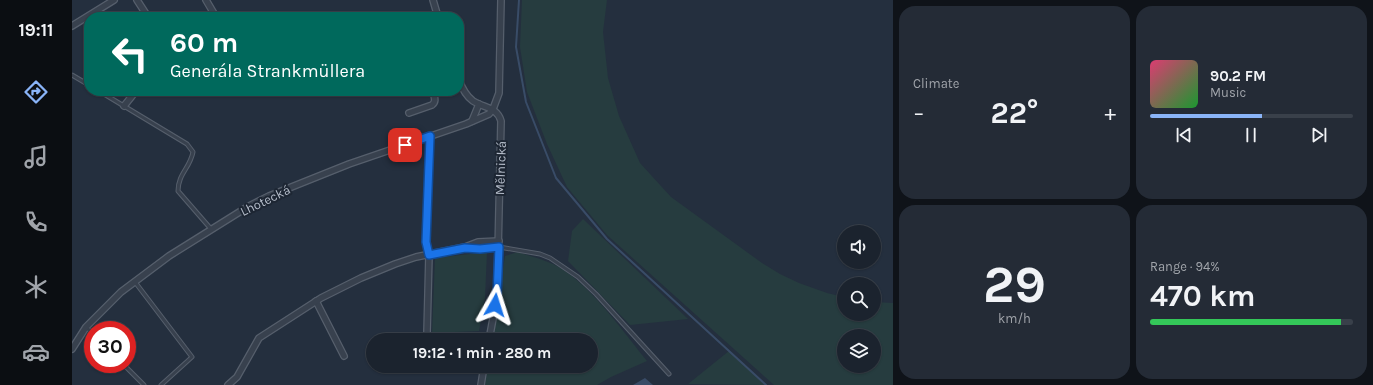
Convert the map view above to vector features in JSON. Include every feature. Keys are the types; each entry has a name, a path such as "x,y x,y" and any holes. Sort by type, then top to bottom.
{"street":[{"path":"95,12 114,0"},
{"path":"137,0 145,12"},
{"path":"206,0 213,12"},
{"path":"433,0 437,12"},
{"path":"464,90 468,97 479,104 493,109 499,93 501,0"},
{"path":"72,26 84,19"},
{"path":"124,106 132,96"},
{"path":"409,113 432,105 436,100 435,96"},
{"path":"472,121 479,104"},
{"name":"Lhotecká","path":"92,321 121,292 169,256 249,206 269,196 349,164 472,121 487,115 493,109"},
{"name":"Mělnická","path":"490,333 497,297 501,121 498,114 493,109"},
{"path":"427,333 429,255 426,242 430,136"},
{"path":"228,385 236,377 259,338 316,301 361,278 416,257 465,248 478,242 499,241"},
{"path":"465,248 480,249 499,247"},
{"path":"316,301 344,356"},
{"name":"Lhotecká","path":"72,349 84,330"},
{"path":"481,385 483,373"}],"lane":[{"path":"72,75 84,82"},
{"path":"107,96 187,144 193,152 192,159 178,182 178,191 212,229"},
{"path":"499,247 540,254 550,258 578,277 596,294 669,374"},
{"path":"135,282 192,357 161,385"},
{"path":"132,373 144,385"}],"green space":[{"path":"522,0 607,0 603,32 608,78 619,116 640,163 671,197 762,263 799,283 837,295 837,321 881,321 881,302 893,303 893,385 774,385 607,235 567,187 547,144 527,92 520,47"},
{"path":"583,219 688,319 630,325 568,261 572,231"},
{"path":"487,252 485,298 479,331 432,333 435,258"},
{"path":"518,252 553,264 566,272 579,282 604,307 647,361 597,385 485,385 487,373 598,373 598,333 493,333 505,256"},
{"path":"729,351 765,385 688,384"}],"water":[{"path":"645,378 653,385 633,385"}],"waterway":[{"path":"519,0 516,47 526,102 556,178 607,239 766,385"}],"route":[{"path":"405,145 430,136 426,242 429,255 465,248 480,249 499,247 497,297 495,305"}]}
